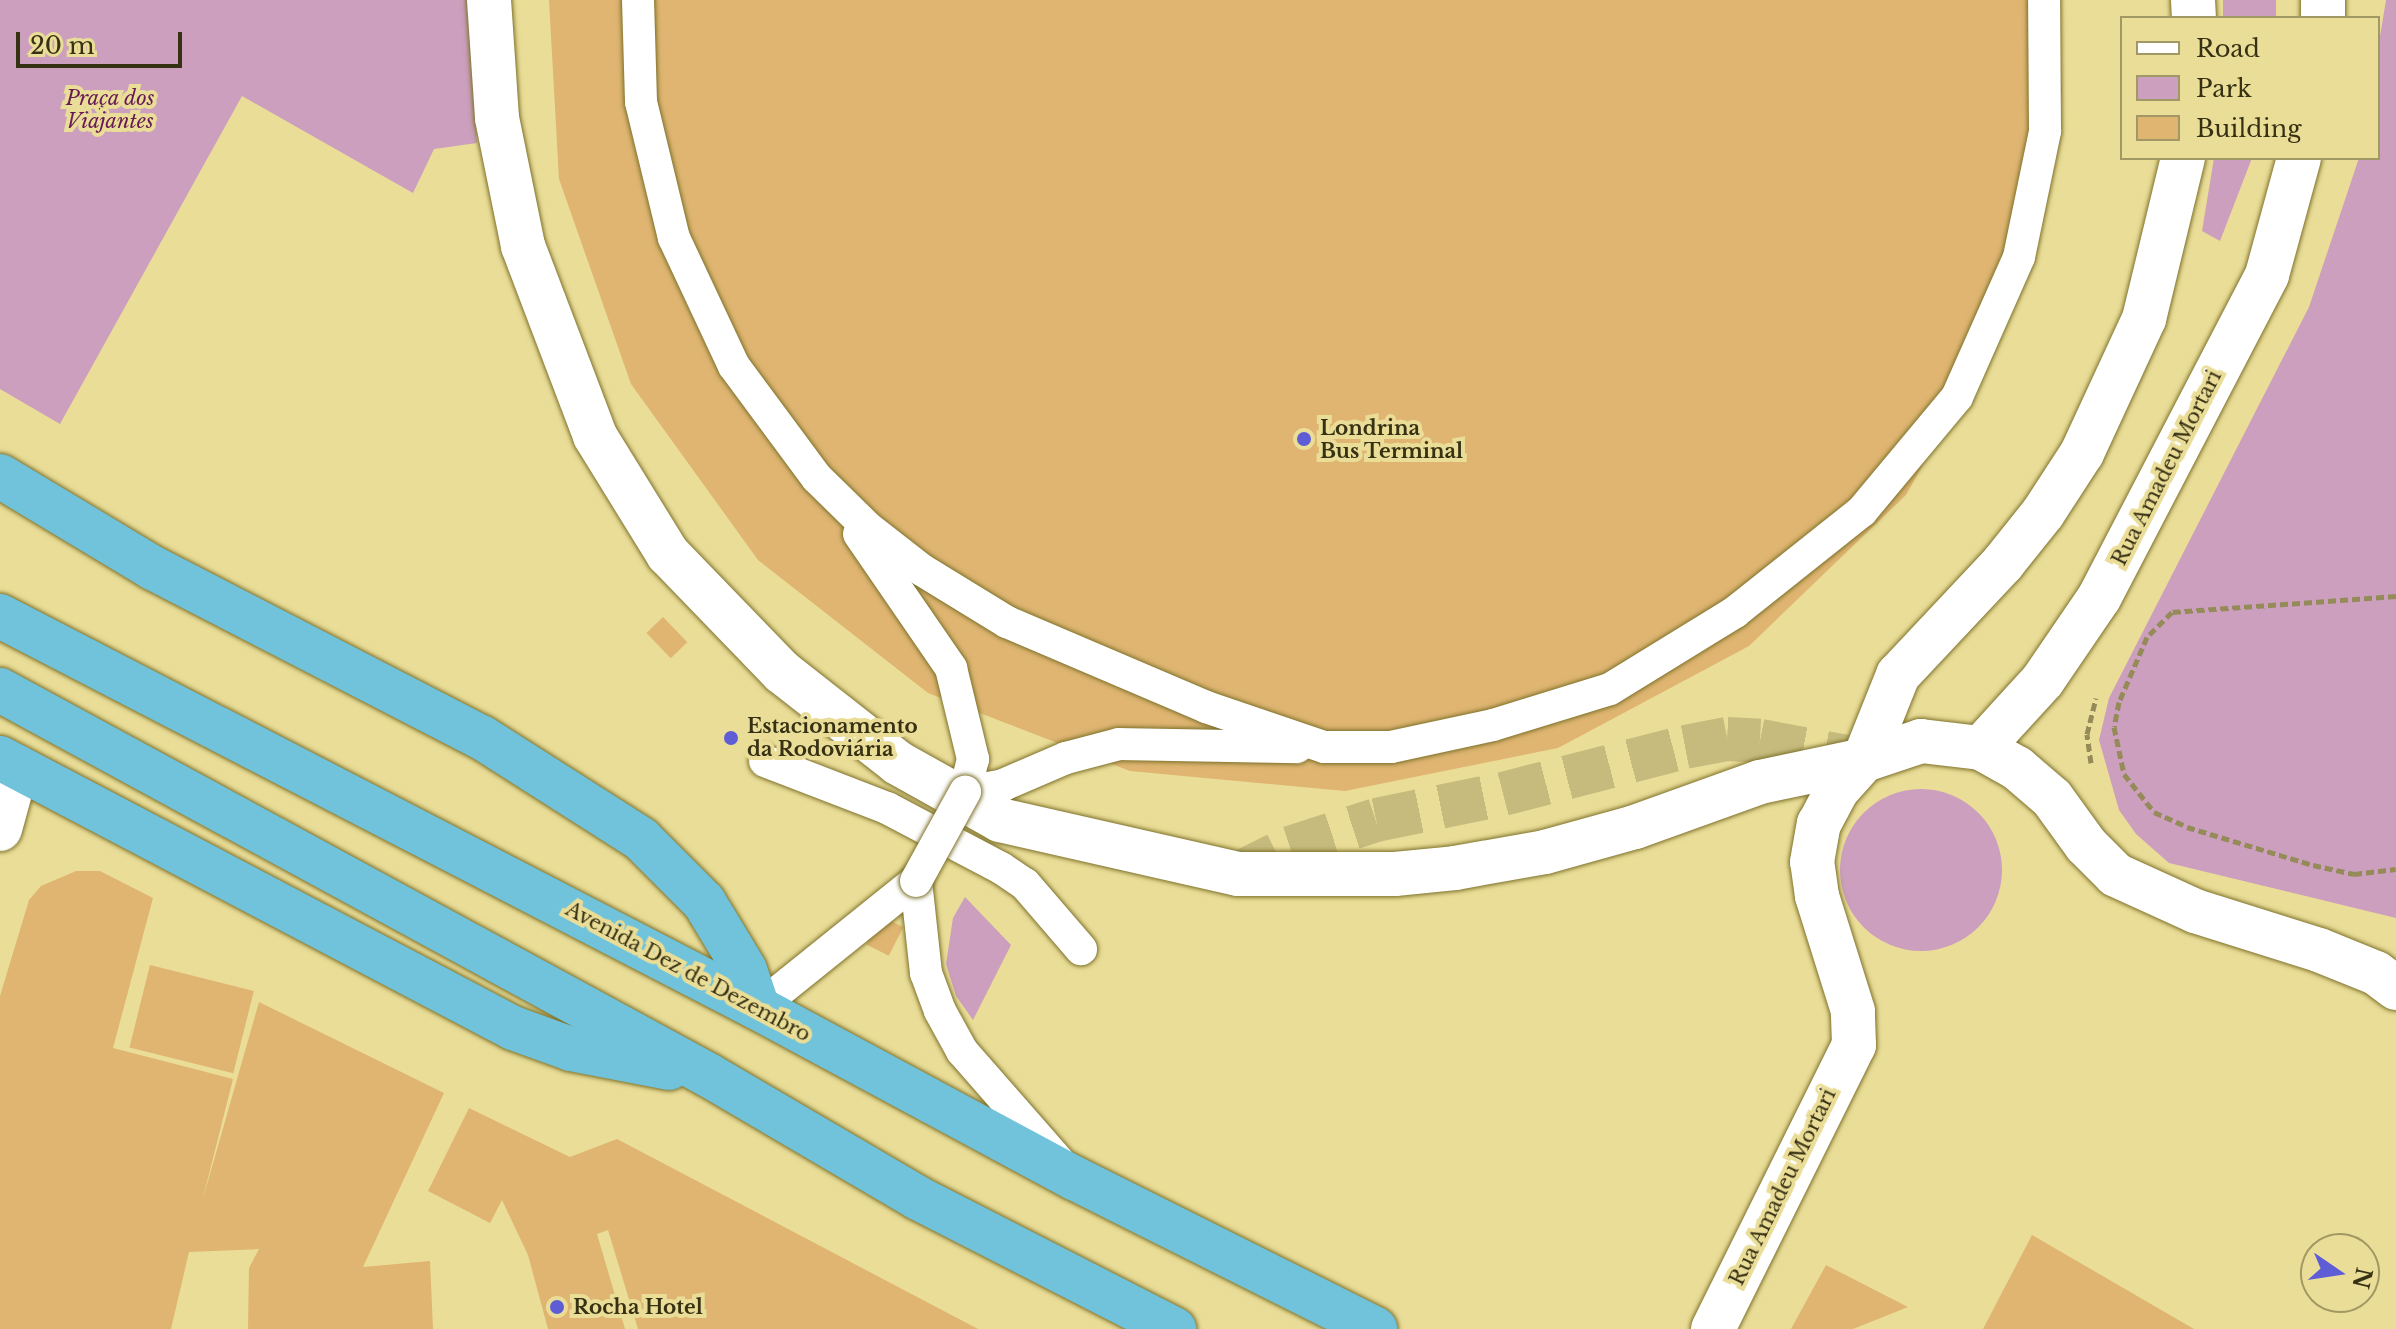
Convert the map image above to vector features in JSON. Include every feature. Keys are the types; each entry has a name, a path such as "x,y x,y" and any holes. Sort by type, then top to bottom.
{"highway":[{"path":"0,476 153,568 481,737 641,839 704,902 745,970 758,1008"},
{"name":"Avenida Dez de Dezembro","path":"0,616 758,1008 1074,1178 1375,1329"},
{"path":"0,690 710,1076 918,1198 1157,1327"},
{"path":"8,763 513,1028 571,1049 710,1076"}],"street":[{"path":"489,0 497,118 523,246 595,436 630,498 668,554 782,672 898,763 1000,820 1238,874 1395,874 1545,852 1635,827 1760,782 1864,760 1921,741 1981,748 2017,768 2052,798 2086,845 2116,875 2195,911 2319,950 2376,973 2396,988"},
{"path":"1864,760 1898,675 2043,513 2095,427 2144,319 2183,160"},
{"name":"Rua Amadeu Mortari","path":"1981,748 2043,680 2099,598 2267,275 2298,160"},
{"name":"Rua Amadeu Mortari","path":"1713,1329 1854,1045 1853,1011 1817,896 1812,862 1819,824 1837,790 1864,760"},
{"path":"0,829 8,763"}],"lane":[{"path":"638,0 641,102 674,238 734,366 930,631 951,668 973,759 965,792 916,881 758,1008"},
{"path":"965,792 1003,785 1066,758 1119,744 1391,747 1493,725 1610,689 1735,612 1862,511 1957,397 2019,257 2045,131 2044,0"},
{"path":"817,478 867,527 922,570 1007,622 1206,707 1324,747"},
{"path":"765,761 887,808 1001,868 1025,884 1081,949"},
{"path":"916,881 926,973 947,1024 962,1051 1074,1178"}],"path":[{"path":"2396,596 2172,612 2147,637 2119,702 2114,727 2124,774 2154,812 2187,827 2313,865 2354,874 2396,869"},
{"path":"2092,768 2087,734 2097,692"}],"green space":[{"name":"Praça dos Viajantes","path":"0,0 471,0 477,143 434,149 413,193 242,96 60,424 0,389"},
{"path":"2223,0 2276,0 2276,16 2223,16"},
{"path":"2386,0 2396,0 2396,918 2169,863 2136,834 2119,810 2099,740 2109,698 2309,307 2358,160 2380,160 2380,36"},
{"path":"2214,160 2251,160 2220,241 2202,231"},
{"path":"1921,789 1952,795 1978,813 1996,839 2002,870 1996,901 1978,927 1952,945 1921,951 1890,945 1864,927 1846,901 1840,870 1846,839 1864,813 1890,795"},
{"path":"965,897 1011,945 973,1020 956,996 946,964 953,918"}],"building":[{"name":"Londrina Bus Terminal","path":"549,0 2057,0 2062,93 2012,306 1906,495 1749,646 1558,748 1345,791 1130,771 928,693 758,560 631,384 559,179"},
{"path":"663,617 687,642 671,658 646,633"},
{"path":"76,871 100,871 153,898 113,1048 233,1079 202,1202 259,1002 444,1093 363,1267 430,1261 433,1329 248,1329 249,1268 259,1249 189,1252 171,1329 0,1329 0,996 29,900 41,886"},
{"path":"881,916 903,927 889,956 866,945"},
{"path":"150,965 254,991 233,1073 129,1047"},
{"path":"469,1108 570,1157 617,1139 978,1329 638,1329 608,1230 597,1234 625,1329 548,1329 528,1255 502,1200 490,1223 428,1191"},
{"path":"2032,1235 2194,1329 1983,1329"},
{"path":"1826,1265 1908,1307 1853,1329 1791,1329"}],"tunnel":[{"path":"1238,874 1290,848 1376,820 1503,794 1727,739 1760,741 1864,760"}],"place":[{"name":"Londrina Bus Terminal","path":"1304,439"},
{"name":"Estacionamento da Rodoviária","path":"731,738"},
{"name":"Rocha Hotel","path":"557,1307"}]}
